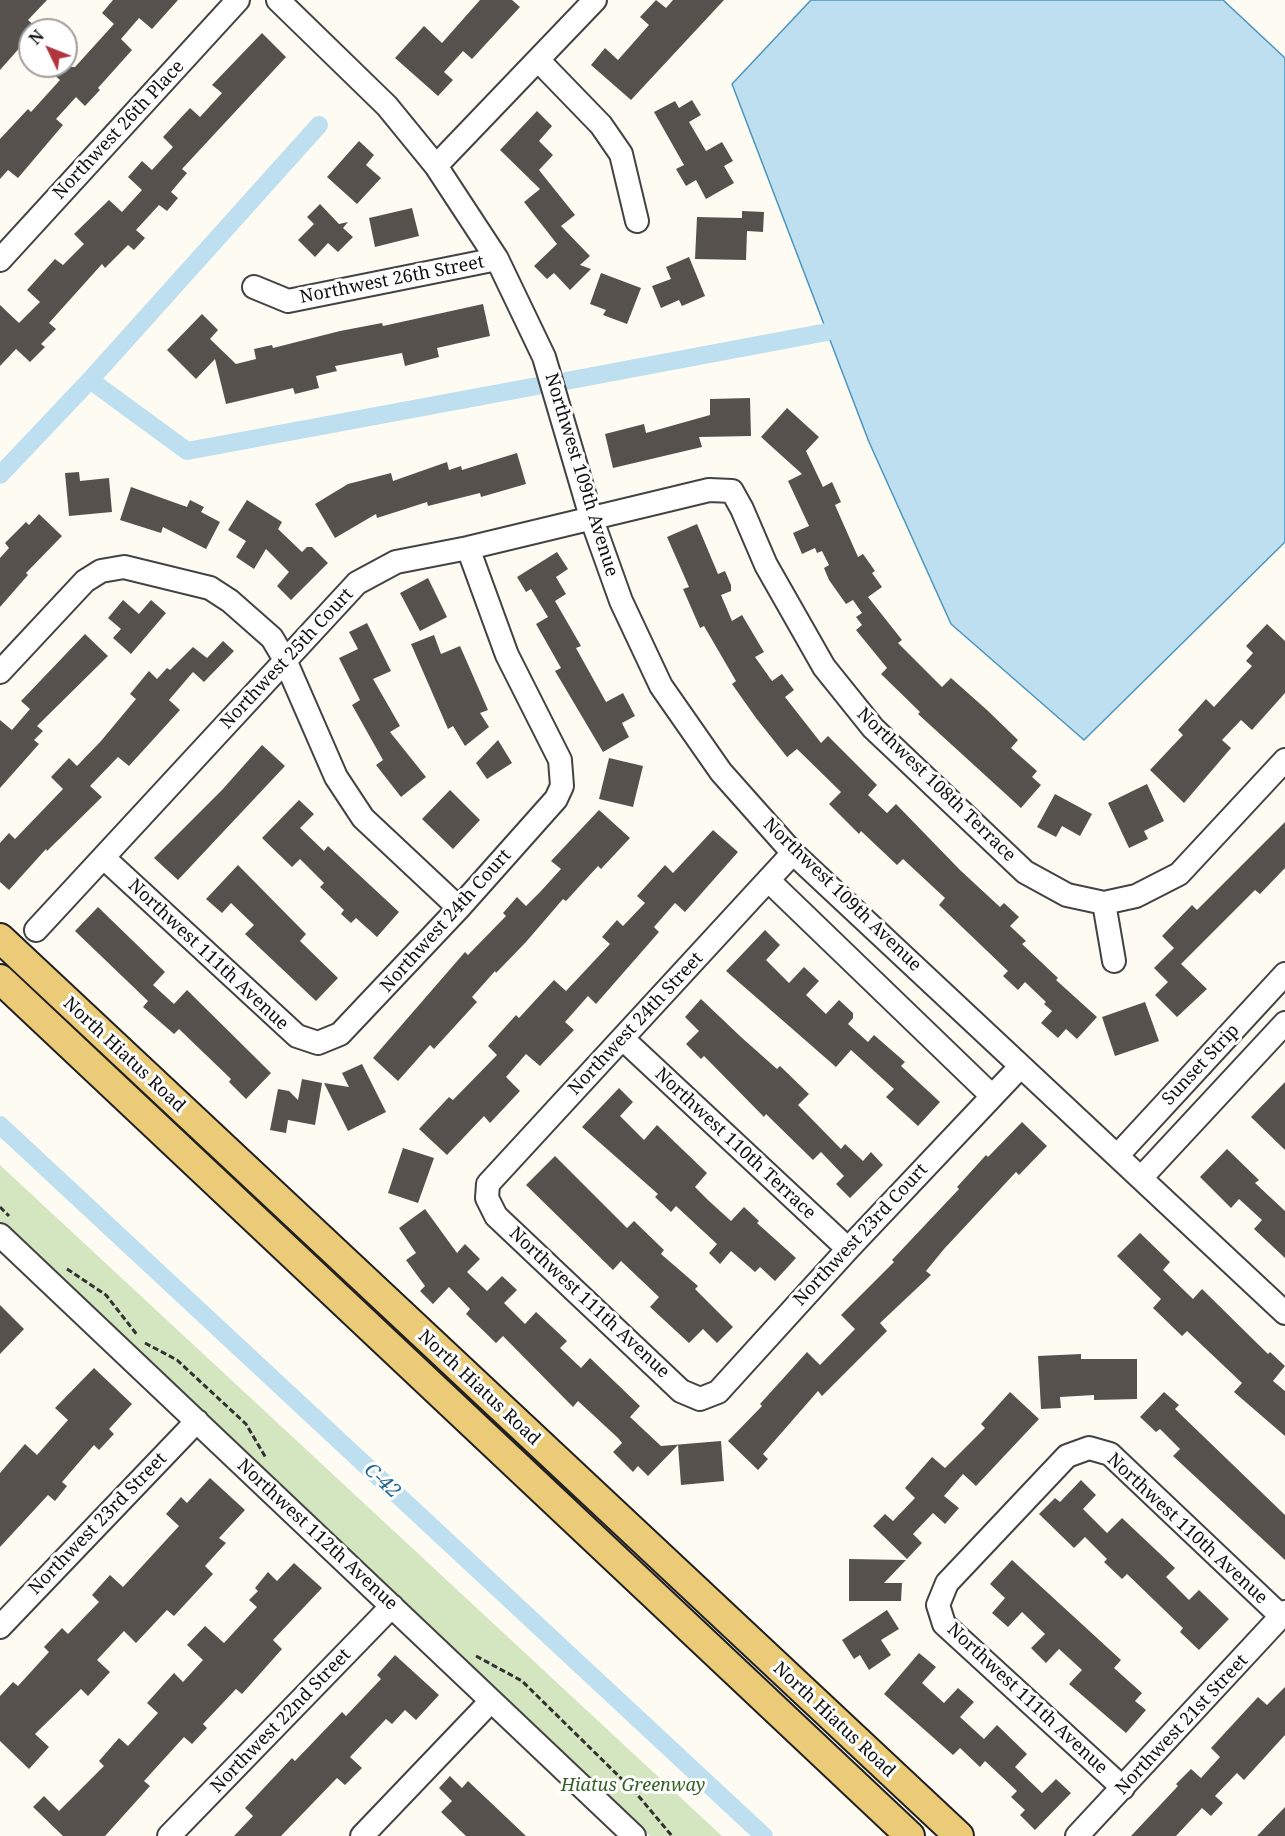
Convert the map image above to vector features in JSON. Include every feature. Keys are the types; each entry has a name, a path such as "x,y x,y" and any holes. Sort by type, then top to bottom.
{"main road":[{"name":"North Hiatus Road","path":"0,938 748,1641 959,1836"},
{"name":"North Hiatus Road","path":"0,979 910,1836"},
{"path":"727,1665 748,1641"}],"street":[{"name":"Northwest 26th Place","path":"0,260 238,0"},
{"name":"Northwest 109th Avenue","path":"278,0 387,106 436,166 497,259 544,357 591,517 621,601 661,686 721,772 793,853 1285,1313"},
{"path":"436,166 595,0"},
{"path":"539,61 601,125 621,154 638,221"},
{"name":"Northwest 26th Street","path":"254,287 288,301 497,259"},
{"name":"Northwest 25th Court","path":"36,930 357,583 396,562 468,548 709,490 732,491 742,509"},
{"name":"Northwest 108th Terrace","path":"742,509 766,565 824,666 873,728 1025,872 1067,895 1104,903"},
{"name":"Northwest 24th Court","path":"318,1042 340,1034 459,908 556,799 562,786 560,760 507,655 468,548"},
{"path":"0,672 85,581 101,571 124,567 210,588 230,601 272,638 285,660 336,777 363,818 459,908"},
{"path":"1114,961 1104,903 1136,896 1179,874 1285,760"},
{"name":"Northwest 24th Street","path":"487,1198 488,1184 793,853"},
{"name":"Northwest 111th Avenue","path":"104,858 297,1036 318,1042"},
{"path":"768,880 992,1096"},
{"name":"Sunset Strip","path":"1117,1156 1285,974"},
{"path":"1258,1003 1284,1026"},
{"name":"Sunset Strip","path":"1141,1178 1284,1026"},
{"name":"Northwest 110th Terrace","path":"623,1039 848,1248"},
{"name":"Northwest 23rd Court","path":"700,1399 718,1392 848,1248 1020,1067"},
{"name":"Northwest 111th Avenue","path":"487,1198 496,1216 681,1391 700,1399"},
{"name":"Northwest 112th Avenue","path":"4,1232 197,1421 634,1836"},
{"name":"Northwest 23rd Street","path":"0,1627 197,1421"},
{"name":"Northwest 111th Avenue","path":"1089,1448 1067,1456 1059,1464 947,1583 938,1605 944,1624 1123,1788"},
{"name":"Northwest 110th Avenue","path":"1089,1448 1110,1454 1283,1614"},
{"name":"Northwest 22nd Street","path":"169,1836 392,1606"},
{"name":"Northwest 21st Street","path":"1077,1836 1283,1614"},
{"path":"362,1836 491,1701"}],"path":[{"path":"0,1207 4,1232"},
{"path":"65,1268 106,1295 143,1342 177,1360 246,1424 266,1458 275,1466"},
{"path":"469,1650 478,1658 522,1681 636,1793 672,1836"}],"green space":[{"name":"Hiatus Greenway","path":"0,1165 722,1836 650,1836 0,1225"}],"water":[{"path":"811,0 1223,0 1285,58 1285,542 1084,740 951,624 869,442 732,84"}],"building":[{"path":"0,0 47,0 30,18 18,18 18,50 0,70"},
{"path":"113,0 178,0 152,29 139,18 121,39 132,50 98,88 100,90 85,106 76,97 56,119 63,125 18,178 8,170 0,179 0,139 28,109 31,112 60,80 58,78 78,78 78,64 114,24 102,13"},
{"path":"480,0 512,0 520,7 472,59 463,51 444,72 453,80 438,96 395,58 424,26 442,43"},
{"path":"656,0 666,8 673,0 724,0 631,100 591,65 605,48 618,60 649,25 640,17"},
{"path":"262,33 286,57 182,169 187,173 171,192 178,198 167,211 159,205 136,230 145,238 134,250 128,245 105,268 102,264 49,323 56,329 41,344 45,347 30,362 16,349 0,366 0,305 19,323 40,302 27,290 55,259 63,265 84,244 74,234 109,200 122,212 142,190 128,177 142,161 152,170 173,147 163,137 190,108 200,117 222,93 212,85"},
{"path":"692,100 701,115 689,122 706,151 722,142 733,161 724,166 734,183 706,199 696,180 686,186 676,169 684,165 654,112 675,101 679,108"},
{"path":"537,111 552,126 539,141 553,155 539,170 575,215 561,226 590,256 580,265 591,269 570,290 554,273 547,279 534,266 557,244 524,202 540,189 500,150"},
{"path":"359,141 374,155 366,165 381,178 357,204 327,177"},
{"path":"320,204 339,224 348,222 343,228 353,237 338,252 328,243 315,257 298,240 314,224 307,217"},
{"path":"412,208 419,236 375,247 369,218"},
{"path":"742,211 764,212 763,232 747,231 746,260 695,259 697,217 742,218"},
{"path":"689,257 705,296 682,306 679,300 661,308 652,286 671,279 666,267"},
{"path":"601,273 641,288 627,324 603,315 606,310 590,304"},
{"path":"483,304 490,336 437,348 439,357 405,366 402,353 335,366 337,371 316,376 319,388 295,394 293,388 226,404 215,359 196,379 167,350 202,314 218,330 210,339 236,364 256,359 254,349 272,345 273,348 340,331 382,323 383,326"},
{"path":"750,398 751,436 699,437 702,447 613,468 605,434 644,424 646,433 710,415 710,399"},
{"path":"787,408 819,437 806,451 823,487 832,482 841,502 835,505 858,557 863,554 875,571 872,573 882,587 868,597 902,640 898,643 942,687 951,678 987,710 1018,740 1011,748 1037,771 1032,777 1041,785 1021,808 918,714 920,712 881,674 887,668 856,630 862,625 856,617 862,613 853,600 846,604 829,580 824,568 829,565 822,551 817,553 815,548 802,554 793,533 809,526 788,481 802,474 761,437"},
{"path":"517,453 526,484 481,497 480,493 428,506 427,502 377,518 376,514 335,538 315,504 348,484 391,473 393,481 447,462 449,470 461,466 462,470"},
{"path":"79,472 80,481 109,478 112,512 69,516 65,473"},
{"path":"131,487 187,507 190,500 204,507 201,512 220,522 206,549 163,527 161,533 120,520"},
{"path":"247,500 282,522 278,529 302,552 307,547 312,547 328,563 291,600 277,586 289,572 266,549 254,569 236,557 246,541 228,530"},
{"path":"39,514 62,536 26,573 28,575 0,607 0,558 9,548 5,543 26,522 29,525"},
{"path":"697,524 718,574 725,571 731,585 731,591 721,595 732,621 742,615 764,652 755,657 772,681 782,674 794,690 785,697 821,743 828,736 877,785 868,795 887,813 896,804 960,870 1000,907 1004,903 1019,917 1010,926 1026,941 1022,944 1058,978 1056,980 1097,1017 1077,1039 1066,1029 1058,1038 1041,1023 1052,1011 1044,1004 1046,1002 1025,982 1018,990 1003,976 1008,971 939,905 945,898 903,859 897,865 861,831 859,834 829,804 841,792 797,749 787,757 756,718 732,684 736,681 704,626 700,628 683,589 689,587 667,537"},
{"path":"557,552 568,569 556,577 566,594 555,601 581,646 576,648 606,702 623,693 635,716 622,723 629,737 603,752 555,671 561,668 536,624 548,617 531,589 526,592 517,577"},
{"path":"428,578 447,617 420,631 400,593"},
{"path":"123,600 139,614 151,600 166,613 131,654 113,638 121,629 108,618"},
{"path":"367,623 391,671 373,679 400,726 390,732 426,777 401,797 376,765 383,760 352,705 360,700 339,658 358,649 349,632"},
{"path":"1267,624 1285,641 1285,693 1252,730 1241,720 1222,740 1231,748 1184,803 1150,770 1183,735 1178,730 1206,699 1214,707 1252,666 1246,661 1253,653 1246,646"},
{"path":"85,634 108,656 37,726 43,731 34,740 39,744 0,788 0,720 12,730 30,709 21,701"},
{"path":"434,635 441,654 460,646 488,710 480,713 489,727 465,746 453,726 448,729 411,644"},
{"path":"223,641 234,651 204,682 193,672 169,700 180,710 129,766 118,757 90,786 102,797 47,851 46,849 9,890 0,882 0,843 9,833 15,839 63,789 51,777 69,758 77,766 101,741 136,699 130,694 149,671 157,679 167,668 170,670 193,647 207,658"},
{"path":"498,740 512,763 487,779 476,763"},
{"path":"262,745 285,766 178,880 154,858 222,790"},
{"path":"609,758 643,766 633,807 599,799"},
{"path":"1147,784 1164,821 1144,831 1148,839 1129,848 1108,803"},
{"path":"450,790 480,820 453,849 422,819"},
{"path":"1055,794 1092,814 1080,836 1062,826 1056,837 1037,827"},
{"path":"299,800 314,814 300,828 324,851 328,846 399,912 377,937 356,918 351,923 341,914 344,910 320,887 324,883 300,859 292,867 262,838"},
{"path":"599,810 630,838 601,869 598,866 566,901 563,899 526,942 496,973 495,971 472,997 477,1002 434,1049 430,1045 398,1081 373,1058 465,952 468,955 506,916 503,913 517,897 526,906 541,891 561,869 551,861"},
{"path":"1285,822 1285,868 1260,894 1255,890 1181,964 1207,989 1177,1017 1155,995 1168,982 1154,968 1174,948 1162,936 1192,905 1197,910"},
{"path":"713,830 738,852 685,912 675,903 654,927 659,932 596,1004 588,996 565,1022 574,1030 540,1066 526,1054 506,1077 520,1091 490,1123 484,1116 447,1155 419,1129 449,1097 453,1100 497,1055 488,1046 516,1015 519,1018 554,980 566,991 610,944 602,937 617,920 623,926 645,903 637,896 665,865 673,873"},
{"path":"238,865 306,934 300,941 338,978 316,1001 245,934 254,925 231,903 222,913 206,899"},
{"path":"98,907 165,972 153,985 174,1004 187,990 271,1073 246,1099 229,1082 231,1079 179,1029 174,1034 143,1007 148,1001 75,931"},
{"path":"765,930 780,945 766,960 789,983 804,967 819,981 806,995 826,1014 839,1000 853,1013 853,1018 848,1024 868,1042 874,1035 905,1062 901,1066 940,1102 918,1126 886,1097 894,1089 851,1050 836,1067 726,971"},
{"path":"701,999 777,1069 780,1066 809,1094 798,1105 841,1149 845,1144 863,1161 871,1152 883,1165 850,1198 836,1184 844,1176 821,1152 813,1160 766,1114 764,1117 704,1056 701,1059 686,1044 699,1031 685,1017"},
{"path":"1145,1002 1159,1041 1115,1056 1102,1017"},
{"path":"362,1064 386,1112 348,1131 324,1083 349,1087 342,1073"},
{"path":"302,1079 322,1083 315,1125 288,1120 286,1133 270,1130 278,1089 289,1091 298,1100"},
{"path":"1285,1082 1285,1150 1251,1117"},
{"path":"619,1088 633,1102 620,1116 644,1140 657,1125 707,1173 695,1187 709,1201 731,1221 744,1207 759,1221 757,1223 796,1258 775,1281 760,1267 755,1272 731,1251 720,1264 709,1253 717,1244 676,1206 671,1212 655,1197 658,1194 582,1127"},
{"path":"1022,1122 1047,1146 1019,1175 1016,1172 944,1249 926,1271 931,1275 880,1323 887,1331 822,1396 818,1391 763,1454 768,1459 758,1470 728,1441 762,1406 760,1404 807,1352 820,1365 855,1329 841,1315 894,1262 892,1260 959,1189 957,1187 986,1155 988,1157"},
{"path":"403,1148 434,1158 418,1203 388,1193"},
{"path":"1227,1149 1259,1180 1255,1183 1285,1211 1285,1258 1254,1229 1262,1220 1239,1199 1231,1208 1200,1177"},
{"path":"555,1156 627,1228 634,1221 664,1250 661,1254 698,1286 695,1289 733,1327 717,1343 703,1329 689,1343 650,1307 659,1297 621,1261 613,1270 526,1185"},
{"path":"425,1209 457,1253 465,1244 480,1259 467,1272 487,1291 502,1276 517,1290 504,1303 525,1324 536,1312 567,1341 560,1348 581,1368 590,1358 640,1406 630,1417 661,1446 721,1441 724,1481 681,1485 678,1445 648,1476 638,1466 633,1472 613,1452 622,1443 618,1438 578,1401 573,1407 503,1336 496,1343 466,1314 470,1309 449,1287 433,1304 420,1291 425,1286 406,1260 416,1253 399,1228"},
{"path":"1140,1233 1170,1262 1163,1270 1193,1299 1202,1289 1268,1354 1270,1352 1285,1366 1273,1381 1285,1391 1285,1436 1234,1392 1242,1383 1187,1331 1182,1336 1153,1308 1161,1299 1117,1256"},
{"path":"0,1305 24,1329 0,1354"},
{"path":"1081,1354 1081,1359 1137,1359 1137,1399 1094,1400 1094,1395 1060,1397 1061,1408 1041,1409 1038,1356"},
{"path":"94,1368 132,1404 109,1429 114,1434 99,1450 94,1445 62,1482 67,1486 55,1501 48,1495 0,1547 0,1473 25,1444 37,1455 68,1420 55,1408"},
{"path":"1010,1392 1039,1419 976,1486 963,1474 944,1496 959,1508 945,1524 933,1513 913,1534 922,1543 907,1559 873,1526 885,1514 893,1521 915,1498 905,1488 932,1457 945,1468 985,1428 981,1424"},
{"path":"1164,1392 1179,1405 1175,1409 1285,1515 1285,1560 1173,1456 1180,1449 1160,1429 1156,1432 1140,1417"},
{"path":"210,1478 245,1510 219,1538 226,1543 205,1566 213,1574 174,1616 167,1610 136,1643 124,1631 97,1660 110,1672 88,1696 81,1689 35,1734 49,1747 29,1769 0,1741 0,1696 13,1682 18,1686 49,1652 44,1647 62,1628 68,1634 99,1602 92,1595 110,1575 123,1587 179,1526 166,1514 181,1497 187,1503"},
{"path":"1081,1480 1096,1495 1083,1509 1107,1533 1122,1518 1175,1568 1166,1577 1189,1600 1199,1590 1229,1619 1199,1650 1180,1632 1183,1628 1127,1574 1122,1579 1104,1562 1107,1559 1085,1537 1074,1548 1039,1514 1055,1498 1060,1502"},
{"path":"849,1559 906,1560 884,1583 902,1583 901,1601 849,1601"},
{"path":"1012,1560 1121,1660 1114,1668 1142,1693 1135,1701 1146,1710 1126,1733 1069,1684 1082,1670 1059,1649 1046,1663 1031,1648 1045,1634 1022,1612 1008,1627 992,1613 1005,1598 990,1584"},
{"path":"294,1563 322,1588 273,1640 282,1649 242,1694 236,1689 203,1724 207,1728 192,1744 184,1737 144,1781 150,1786 105,1836 63,1836 33,1807 44,1796 59,1811 104,1766 99,1761 119,1738 128,1746 158,1713 147,1703 174,1673 183,1682 203,1660 187,1645 205,1626 224,1643 257,1607 249,1600 258,1591 255,1588 268,1572 277,1581"},
{"path":"887,1610 899,1629 881,1640 891,1655 869,1670 860,1655 854,1659 842,1640"},
{"path":"919,1653 936,1667 922,1683 944,1703 958,1688 974,1702 960,1717 984,1739 997,1725 1027,1754 1015,1767 1042,1793 1056,1779 1071,1793 1035,1830 1020,1815 1025,1810 1011,1797 1017,1791 985,1761 980,1767 960,1748 953,1755 884,1694"},
{"path":"395,1655 439,1695 416,1720 405,1710 392,1724 386,1719 350,1757 362,1768 345,1785 337,1778 281,1836 234,1836 253,1816 245,1808 292,1758 295,1761 342,1712 346,1716 381,1679 377,1675"},
{"path":"1285,1687 1285,1735 1244,1780 1237,1773 1215,1796 1223,1803 1211,1816 1202,1808 1176,1836 1131,1836 1191,1769 1201,1778 1220,1757 1211,1748 1258,1697 1267,1705"},
{"path":"450,1776 462,1788 468,1781 526,1836 466,1836 441,1812 452,1801 439,1788"},
{"path":"1285,1807 1285,1836 1257,1836"}],"waterway":[{"path":"0,475 90,380 319,125"},
{"path":"566,381 827,332"},
{"path":"90,380 187,451 537,386"},
{"name":"C-42","path":"0,1125 764,1836"}]}
